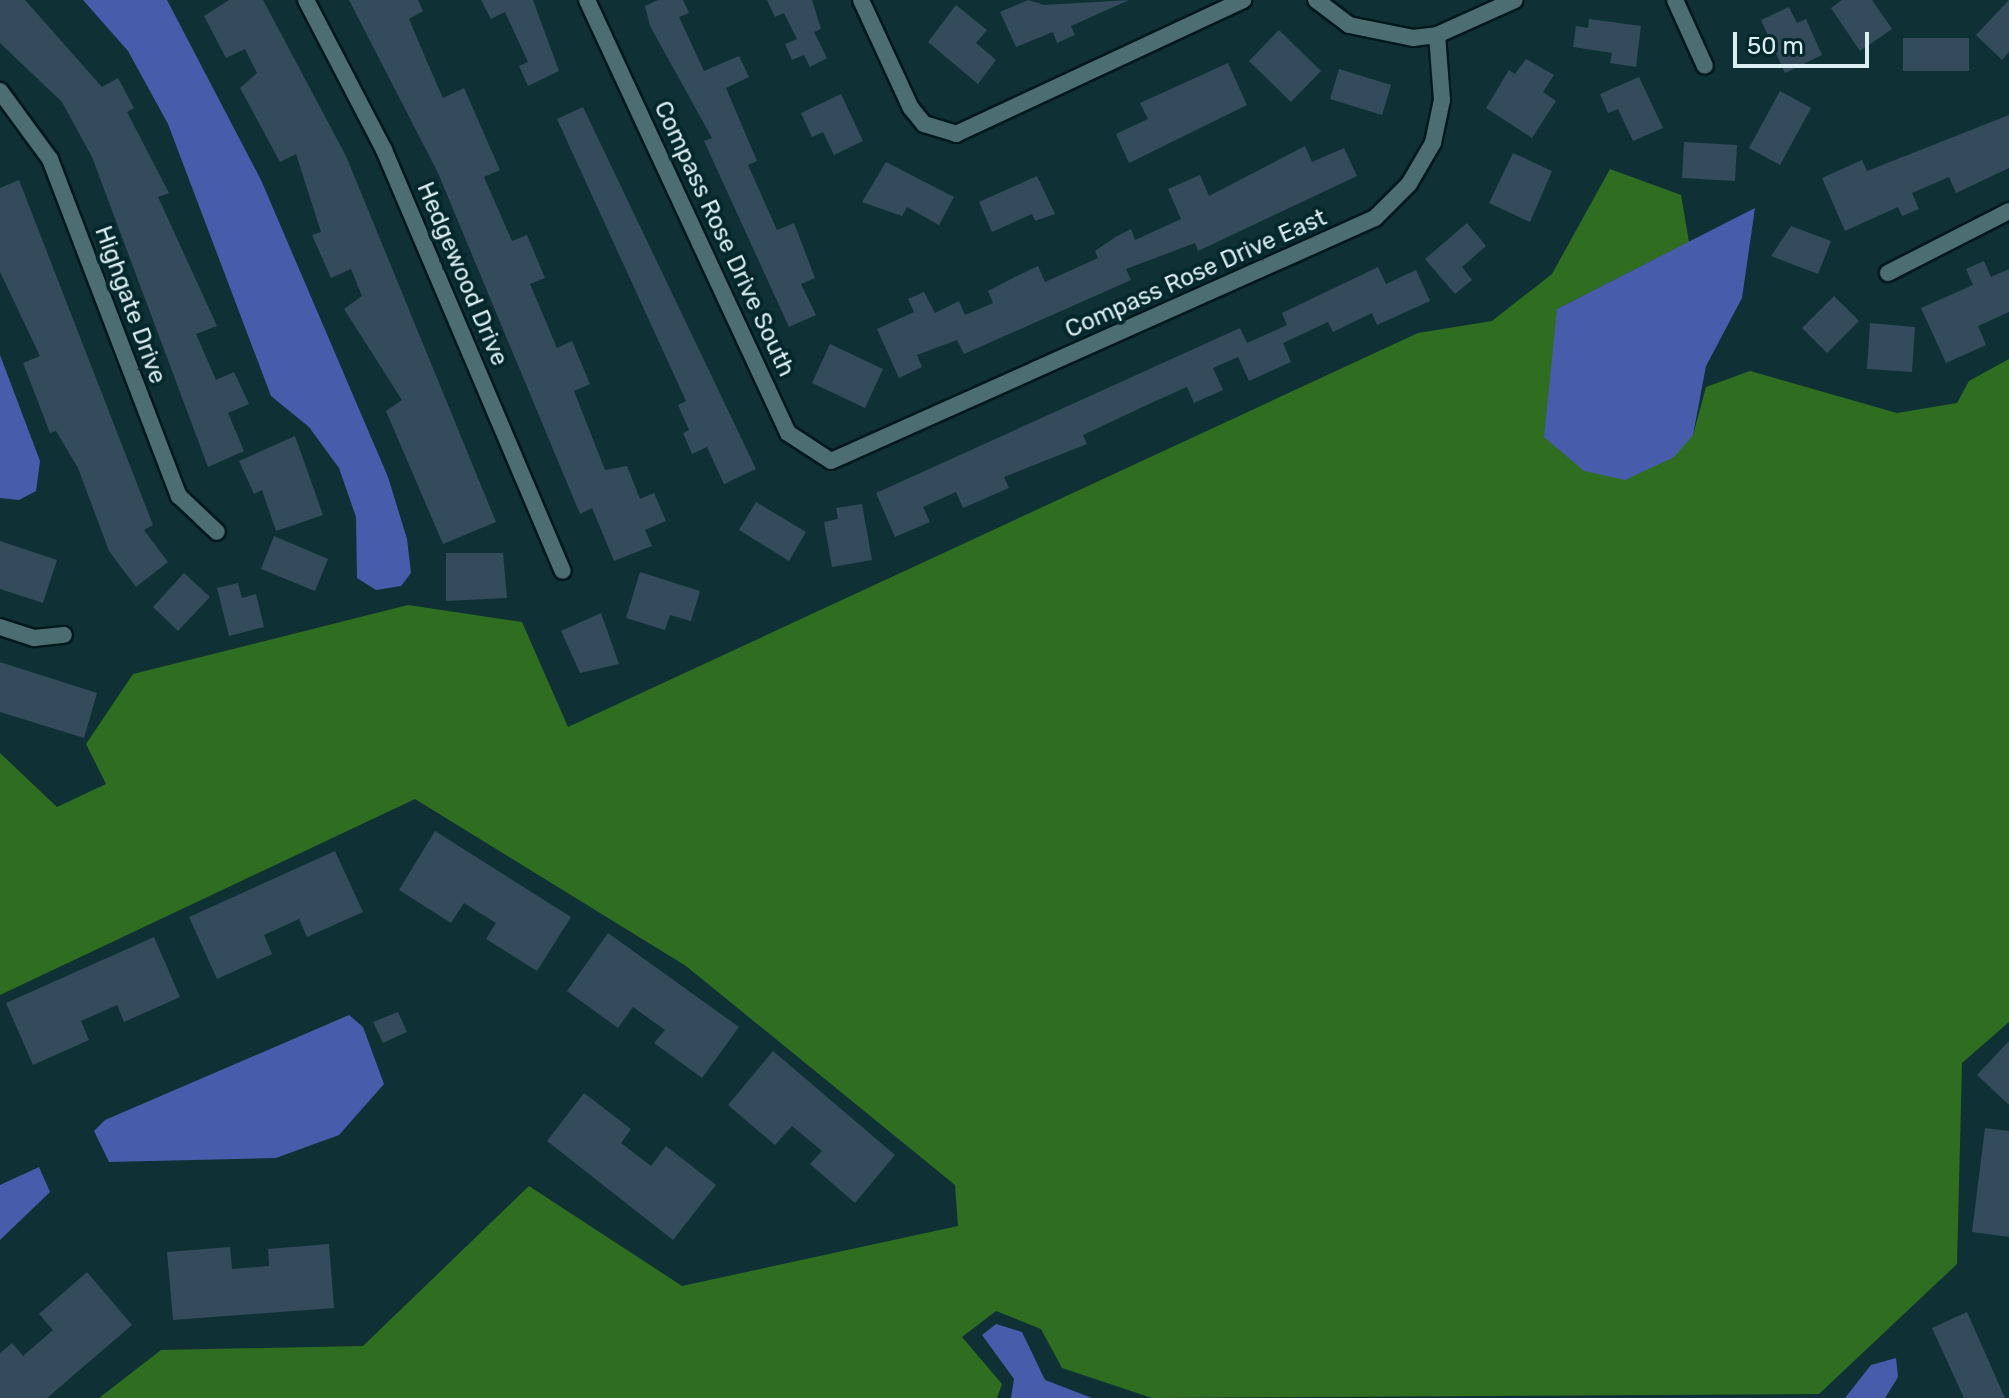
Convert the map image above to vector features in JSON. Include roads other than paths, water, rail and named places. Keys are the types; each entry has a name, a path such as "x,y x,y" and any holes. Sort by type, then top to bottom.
{"street":[{"name":"Hedgewood Drive","path":"306,0 384,150 563,571"},
{"name":"Compass Rose Drive South","path":"587,0 788,433 815,457 848,456"},
{"path":"861,0 917,116 941,133 970,130 1243,0"},
{"path":"1316,0 1369,32 1437,35 1515,0"},
{"path":"1675,0 1705,66"},
{"name":"Compass Rose Drive East","path":"848,456 1375,218 1409,184 1433,143 1442,100 1437,35"},
{"name":"Highgate Drive","path":"0,91 50,159 179,496 217,532"},
{"path":"1888,273 2009,211"},
{"path":"0,627 34,638 64,635"}],"water":[{"path":"83,0 167,0 261,180 388,477 407,539 411,573 401,586 376,590 357,578 356,517 339,468 309,427 271,396 168,124 128,51"},
{"path":"1755,208 1742,298 1706,366 1693,435 1674,457 1625,480 1584,471 1544,437 1557,309"},
{"path":"0,355 40,461 36,491 19,500 0,498"},
{"path":"349,1015 363,1027 384,1084 339,1135 276,1158 109,1162 94,1131 105,1120"},
{"path":"39,1167 50,1192 0,1240 0,1185"},
{"path":"996,1324 1022,1332 1045,1380 1092,1398 1011,1398 1014,1379 982,1335"},
{"path":"1896,1358 1898,1377 1885,1398 1845,1398 1871,1365"}]}
